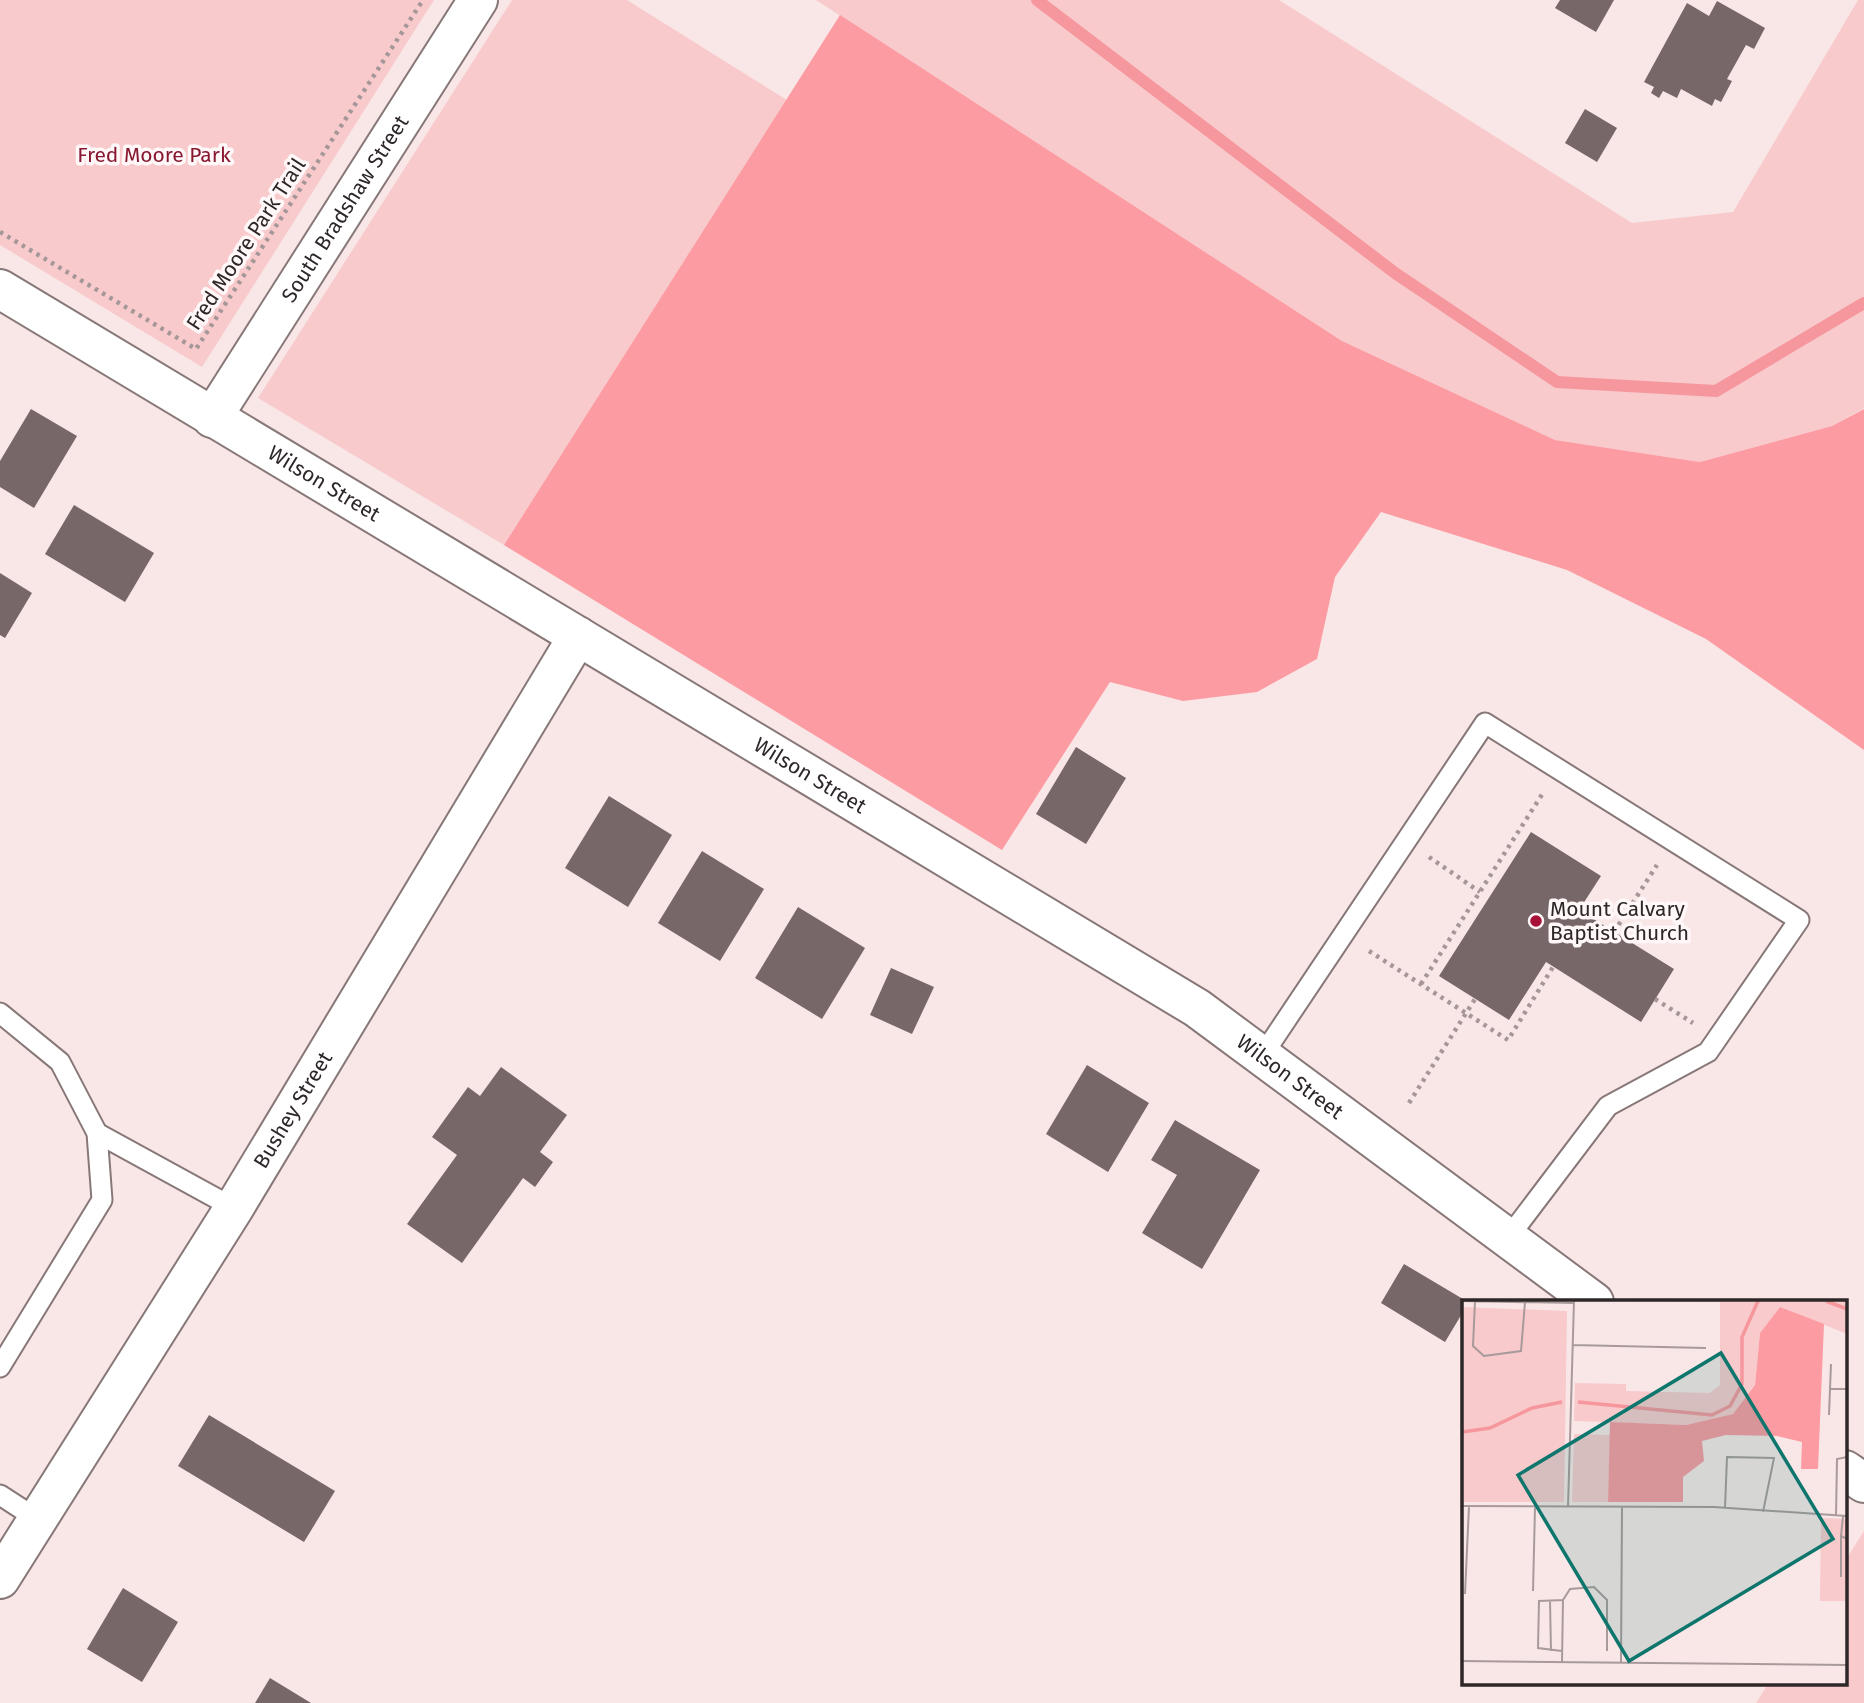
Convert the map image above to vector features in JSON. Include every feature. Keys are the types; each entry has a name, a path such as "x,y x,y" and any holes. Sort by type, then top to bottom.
{"street":[{"name":"South Bradshaw Street","path":"212,418 478,0"},
{"name":"Wilson Street","path":"0,289 1197,1008 1591,1300"},
{"name":"Bushey Street","path":"0,1578 234,1208 578,636"},
{"path":"1846,1471 1864,1483"}],"lane":[{"path":"1262,1056 1485,723 1799,919 1707,1052 1608,1106 1508,1238"},
{"path":"0,1013 60,1062 97,1133 102,1200 0,1367"},
{"path":"97,1133 234,1208"},
{"path":"0,1495 37,1518"}],"path":[{"name":"Fred Moore Park Trail","path":"0,232 197,349 423,0"},
{"path":"1421,984 1559,769"},
{"path":"1405,841 1480,892"},
{"path":"1614,932 1673,841"},
{"path":"1343,935 1508,1041 1553,967"},
{"path":"1409,1103 1475,999"},
{"path":"1655,999 1717,1038"}],"green space":[{"name":"Fred Moore Park","path":"0,0 434,0 202,367 0,245"},
{"path":"512,0 627,0 787,100 504,545 258,398"},
{"path":"816,0 1279,0 1632,223 1733,212 1858,0 1864,0 1864,408 1832,426 1700,462 1555,440 1342,341"},
{"path":"1864,1531 1864,1703 1756,1703 1767,1686 1846,1686 1846,1559"}],"shaded area":[{"path":"840,15 1342,341 1555,440 1700,462 1832,426 1864,409 1864,750 1706,639 1567,570 1381,512 1335,577 1317,659 1257,692 1183,701 1110,682 1002,850 504,545"}],"building":[{"path":"1560,0 1614,0 1596,32 1555,8"},
{"path":"1717,1 1765,28 1754,49 1746,45 1727,79 1732,81 1721,102 1715,99 1712,106 1681,89 1677,98 1663,91 1659,98 1651,93 1654,87 1644,82 1687,3 1709,16"},
{"path":"1585,109 1617,128 1597,162 1565,143"},
{"path":"31,409 77,436 34,508 0,487 0,461"},
{"path":"74,505 154,553 125,602 45,554"},
{"path":"0,573 32,593 5,638 0,635"},
{"path":"1076,747 1126,778 1086,844 1036,814"},
{"path":"609,796 672,835 628,907 565,868"},
{"name":"Mount Calvary Baptist Church","path":"1531,832 1601,876 1579,910 1674,969 1641,1022 1546,962 1509,1020 1439,976"},
{"path":"702,851 764,889 720,961 658,923"},
{"path":"798,907 865,948 822,1019 755,978"},
{"path":"891,968 934,987 912,1034 870,1015"},
{"path":"1087,1065 1149,1103 1108,1172 1046,1134"},
{"path":"501,1067 567,1115 540,1152 553,1162 535,1187 523,1178 462,1263 407,1224 457,1155 432,1137 468,1087 480,1096"},
{"path":"1175,1120 1260,1170 1202,1269 1142,1233 1177,1175 1151,1160"},
{"path":"1404,1264 1465,1300 1462,1300 1462,1314 1445,1342 1381,1303"},
{"path":"209,1415 335,1491 304,1542 178,1466"},
{"path":"123,1588 178,1622 142,1682 87,1649"},
{"path":"270,1678 311,1703 255,1703"}],"waterway":[{"path":"1037,0 1395,273 1557,382 1716,391 1864,303"}],"place":[{"name":"Mount Calvary Baptist Church","path":"1536,921"}]}
